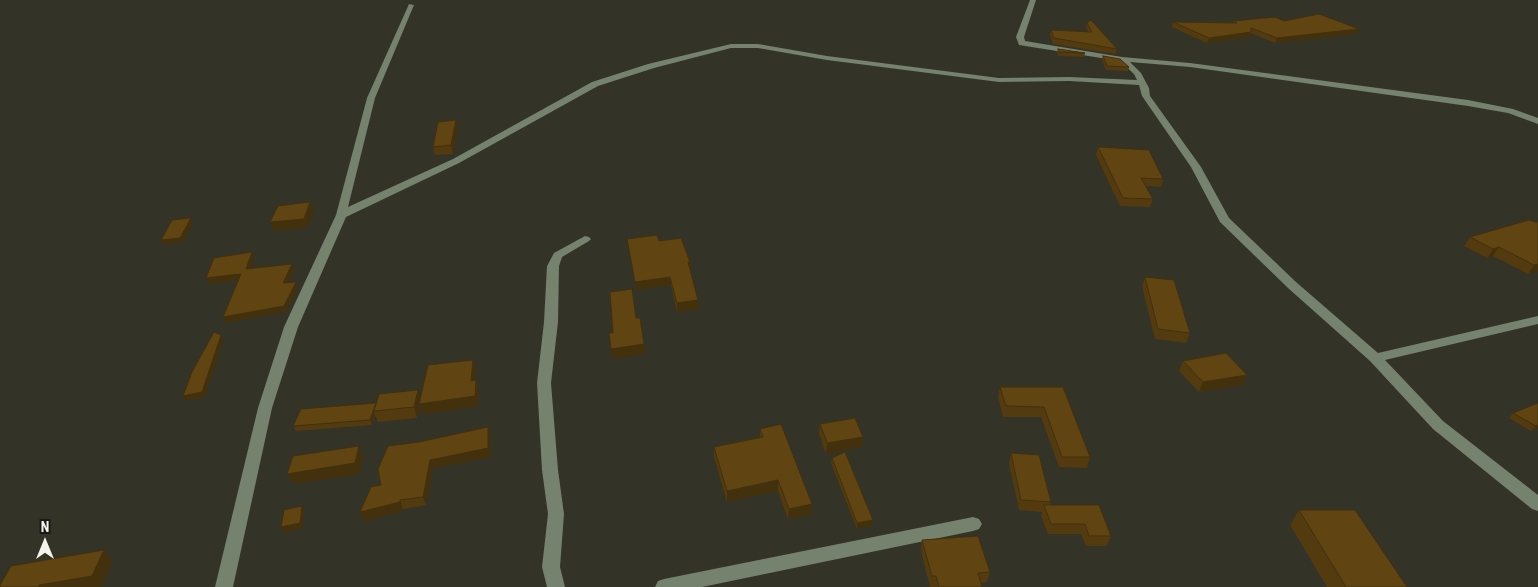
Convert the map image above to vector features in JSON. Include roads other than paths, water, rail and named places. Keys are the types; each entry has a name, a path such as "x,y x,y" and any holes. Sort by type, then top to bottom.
{"street":[{"path":"1033,0 1020,37 1022,43 1122,59 1190,65 1468,103 1510,111 1538,120"},
{"path":"224,587 265,408 290,328 340,215 371,98 411,5"},
{"path":"340,215 456,161 595,84 651,66 731,46 758,46 827,58 999,80 1069,79 1142,83"},
{"path":"1122,59 1137,73 1146,96 1196,167 1224,220 1292,285 1375,358 1438,425 1538,504"},
{"path":"556,587 551,567 556,514 550,470 544,383 553,266 558,255 585,239"},
{"path":"1375,358 1538,320"},
{"path":"664,587 973,524"}]}
